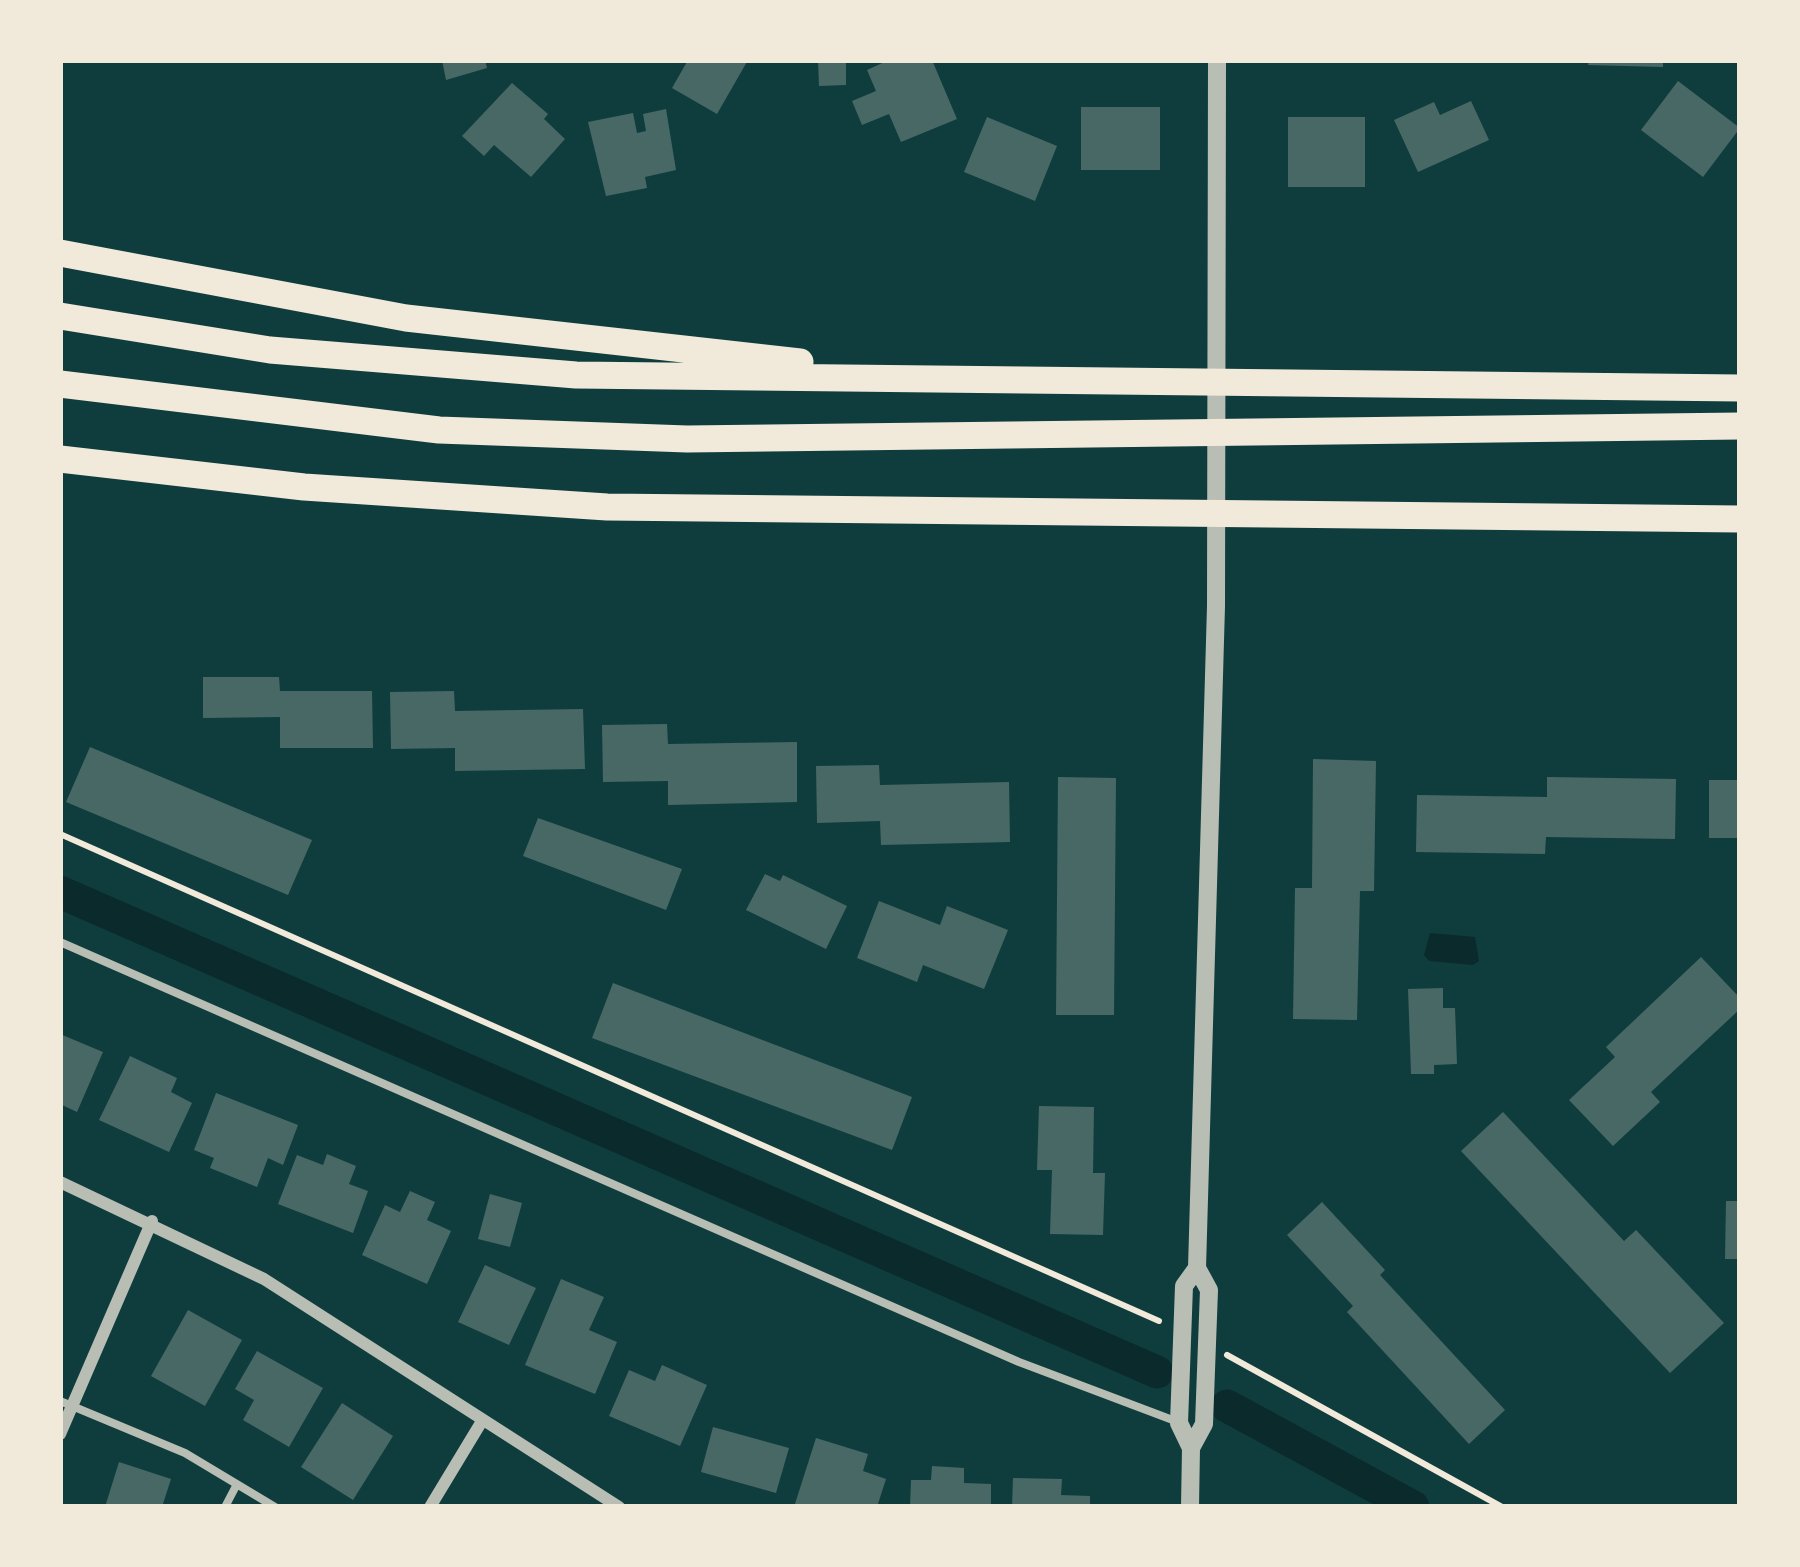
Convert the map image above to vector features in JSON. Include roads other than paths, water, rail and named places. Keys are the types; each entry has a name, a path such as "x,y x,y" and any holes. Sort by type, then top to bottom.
{"highway":[{"path":"60,253 406,318 662,350 1026,383"},
{"path":"60,316 270,350 576,375 1740,388"},
{"path":"60,384 439,430 687,439 1740,426"},
{"path":"60,459 304,487 607,507 1740,519"}],"street":[{"path":"1190,1507 1191,1448 1179,1423 1184,1286 1196,1268 1216,605 1217,60"},
{"path":"60,1182 152,1222 264,1280 619,1507"},
{"path":"60,1434 66,1404 152,1222"},
{"path":"1191,1448 1204,1424 1215,1354 1209,1289 1196,1268"},
{"path":"430,1507 482,1420"}],"lane":[{"path":"60,942 1018,1362 1179,1423"},
{"path":"66,1404 185,1453 275,1507"},
{"path":"226,1507 237,1484"}],"water":[{"path":"1430,933 1475,937 1479,961 1473,965 1429,961 1424,955"}],"waterway":[{"path":"60,892 1157,1372"},
{"path":"1227,1406 1413,1507"}]}
